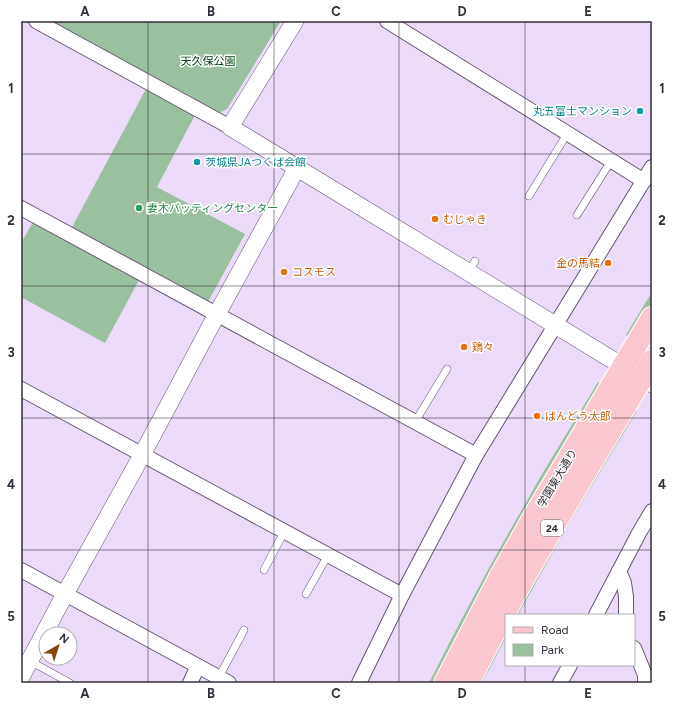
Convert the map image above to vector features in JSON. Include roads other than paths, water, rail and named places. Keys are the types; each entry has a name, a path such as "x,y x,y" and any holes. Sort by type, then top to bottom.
{"main road":[{"name":"学園東大通り","path":"445,683 503,572 535,515 652,318"},
{"name":"学園東大通り","path":"468,683 520,584 556,521 649,374"}],"street":[{"path":"36,21 230,127 298,168 472,266 556,325 623,366 649,374"},
{"path":"230,127 295,21"},
{"path":"388,21 644,181"},
{"path":"359,683 402,596 476,455 652,167"},
{"path":"21,677 217,314 298,168"},
{"path":"21,208 476,455"},
{"path":"21,389 402,596"},
{"path":"597,614 619,571 646,534 652,511"},
{"path":"21,570 224,680"},
{"path":"619,571 624,583 626,614"},
{"path":"635,650 645,675 645,683"},
{"path":"190,683 198,666"},
{"path":"560,683 569,666"}],"lane":[{"path":"529,196 568,134"},
{"path":"577,215 611,161"},
{"path":"414,422 447,369"},
{"path":"264,570 284,532"},
{"path":"306,594 328,555"},
{"path":"224,680 244,630"},
{"path":"30,661 70,683"}],"place":[{"name":"丸五富士マンション","path":"640,111"},
{"name":"茨城県JAつくば会館","path":"197,162"},
{"name":"妻木バッティングセンター","path":"139,208"},
{"name":"むじゃき","path":"435,219"},
{"name":"金の馬結","path":"608,263"},
{"name":"コスモス","path":"284,272"},
{"name":"鶏々","path":"464,347"},
{"name":"ばんどう太郎","path":"537,416"}],"park label":[{"name":"天久保公園","path":"208,61"}]}
